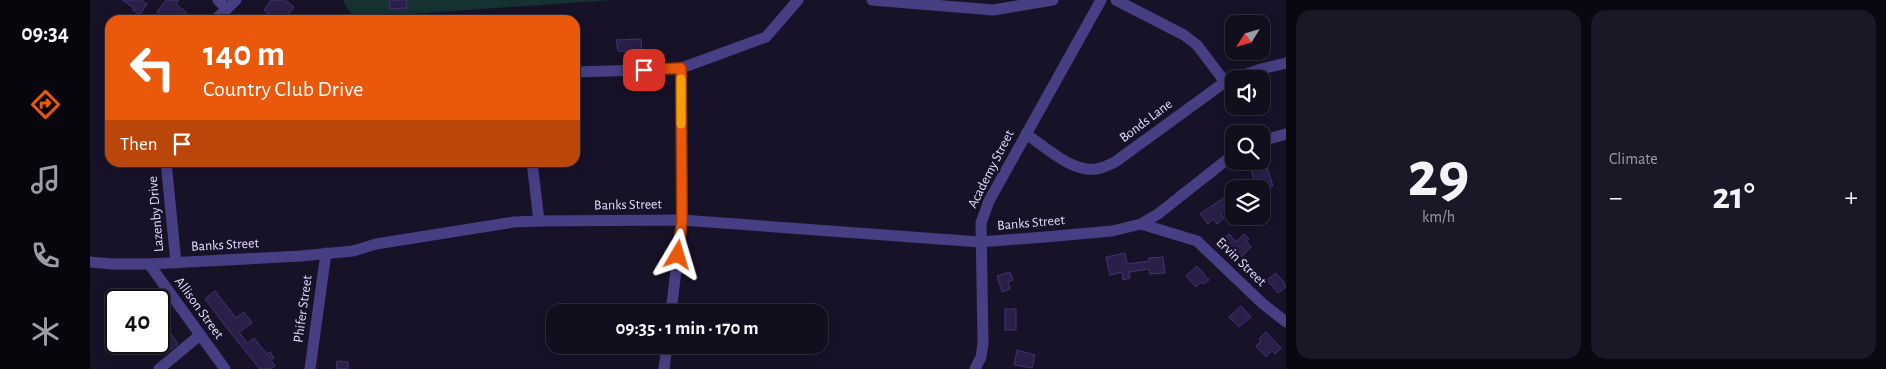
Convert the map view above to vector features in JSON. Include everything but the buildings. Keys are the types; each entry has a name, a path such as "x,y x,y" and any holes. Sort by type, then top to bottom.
{"street":[{"path":"218,0 227,9"},
{"path":"220,15 236,0"},
{"path":"580,72 681,68 766,37 798,0"},
{"path":"872,0 992,10 1053,0"},
{"name":"Academy Street","path":"975,369 981,357 983,343 981,223 989,201 1101,0"},
{"path":"1116,0 1184,35 1198,45 1225,81"},
{"name":"Bonds Lane","path":"1258,70 1286,63"},
{"path":"672,304 682,220 681,68"},
{"name":"Bonds Lane","path":"1026,134 1072,164 1083,169 1098,169 1115,162 1225,83"},
{"path":"1270,138 1286,134"},
{"name":"Banks Street","path":"90,262 149,264 353,251 376,244 514,222 539,221 682,220 980,242 1112,231 1141,224 1158,214 1225,161"},
{"name":"Lazenby Drive","path":"166,167 176,262"},
{"path":"533,167 539,221"},
{"name":"Ervin Street","path":"1141,224 1197,241 1263,304 1286,322"},
{"name":"Phifer Street","path":"310,369 326,253"},
{"name":"Allison Street","path":"149,264 225,369"},
{"path":"159,369 200,335"},
{"path":"664,369 666,354"}],"green space":[{"path":"343,0 612,0 397,15 352,15"}],"slow traffic":[{"path":"681,79 681,124"}],"route":[{"path":"644,70 681,68 682,220 678,255"}]}
